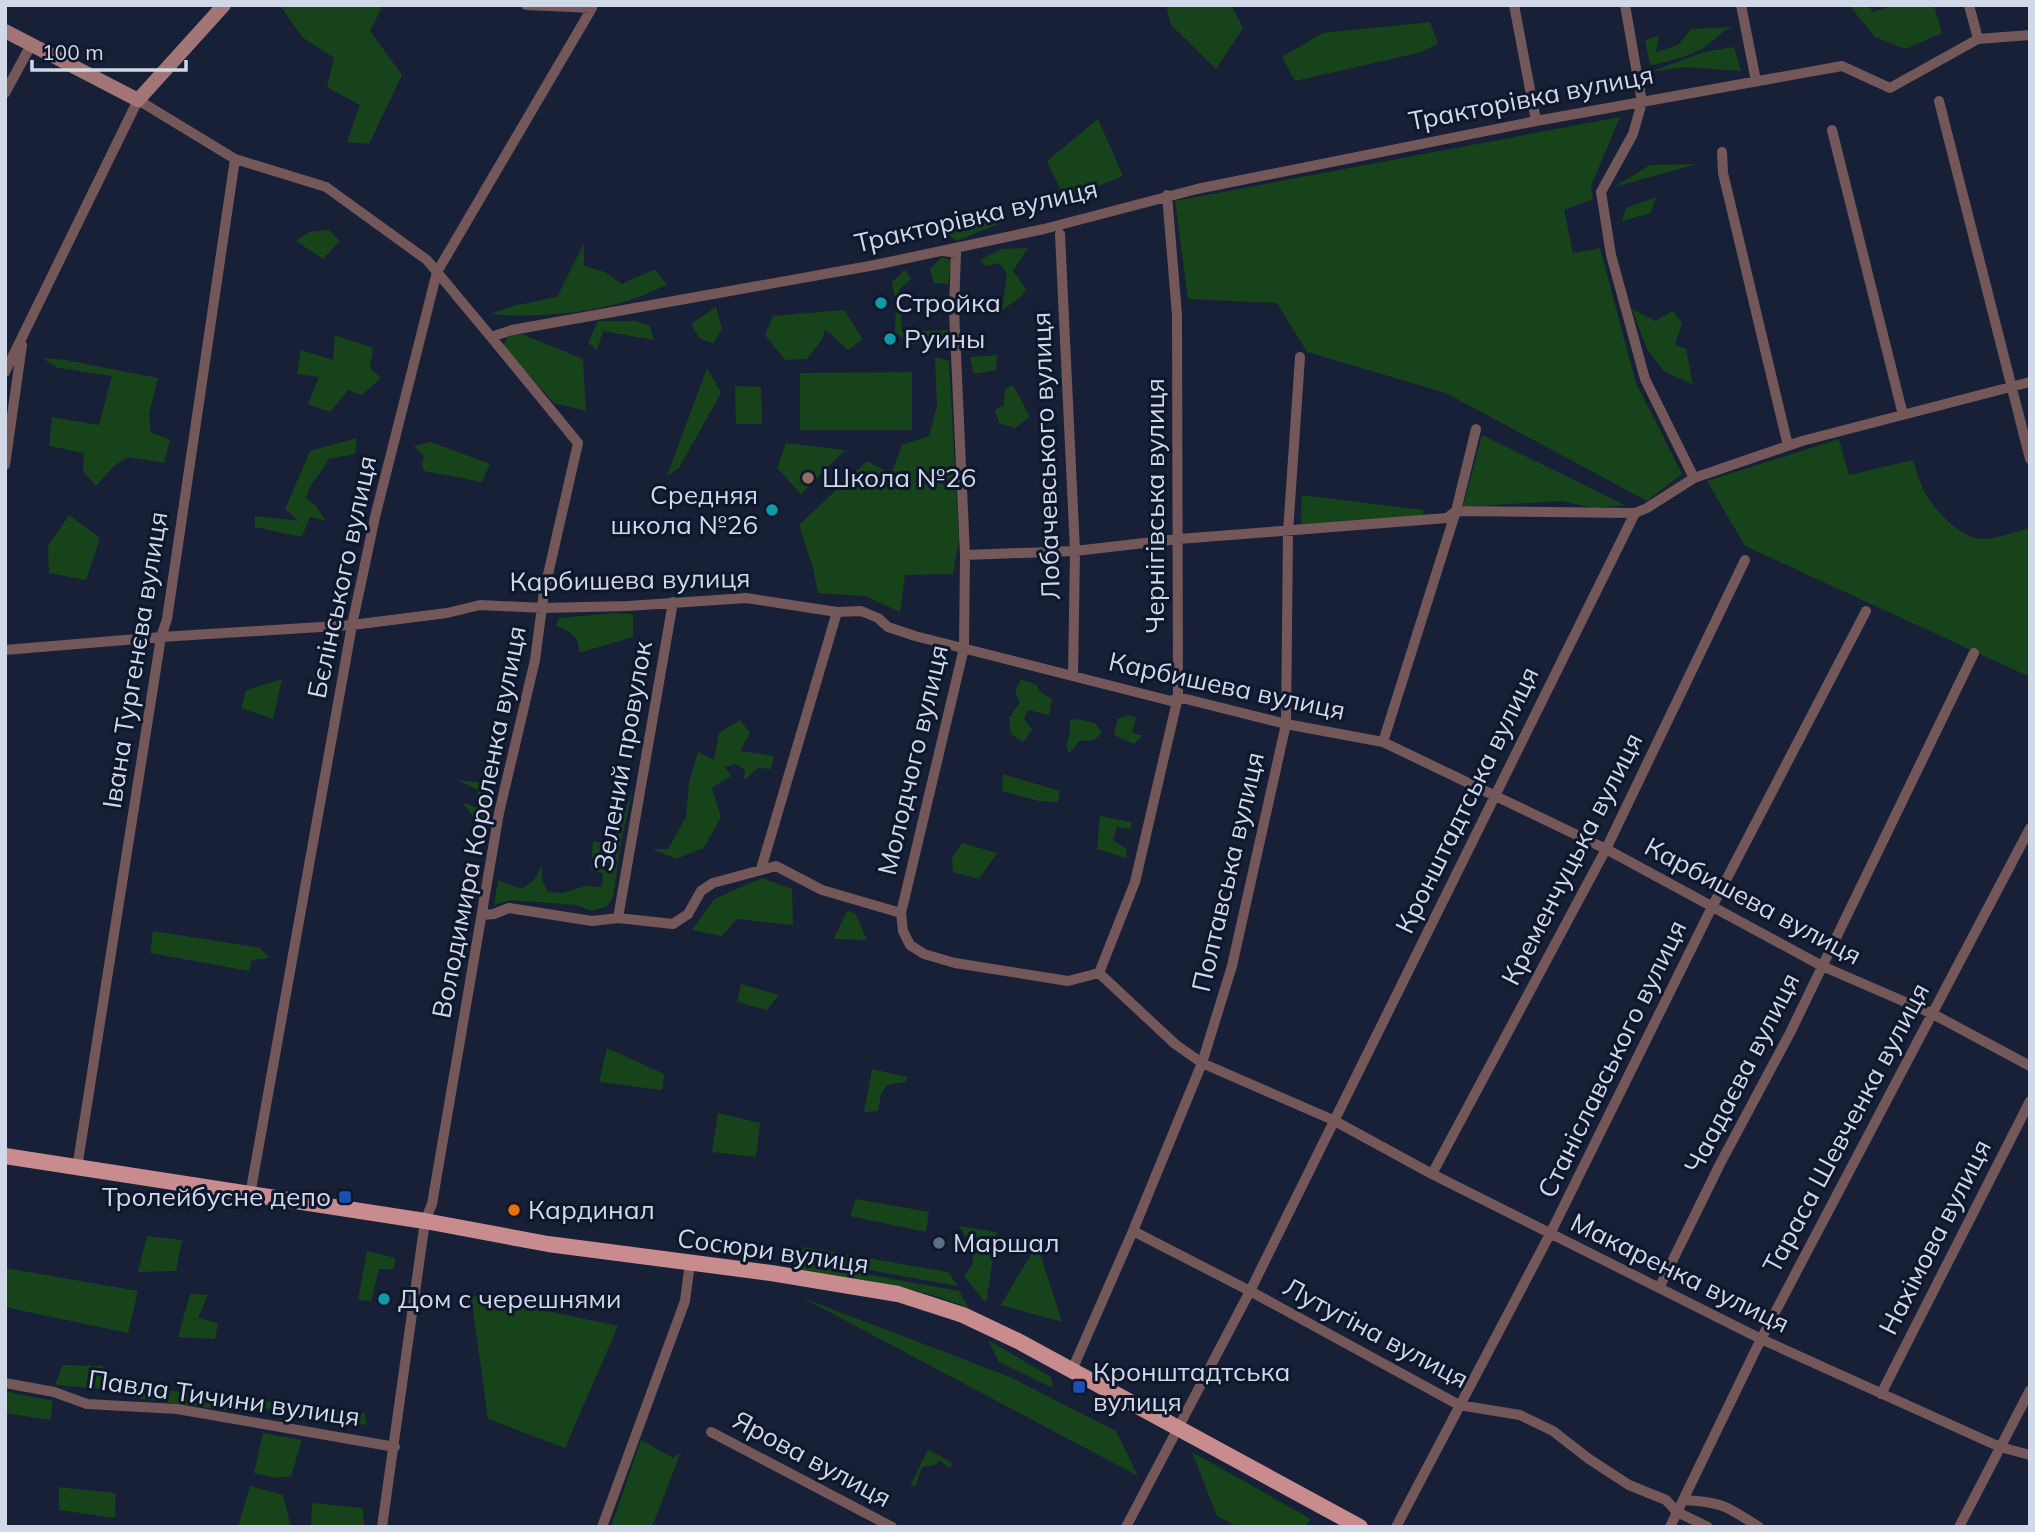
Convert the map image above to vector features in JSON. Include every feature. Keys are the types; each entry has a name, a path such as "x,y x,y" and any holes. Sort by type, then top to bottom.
{"main road":[{"path":"5,31 138,100 224,5"},
{"name":"Сосюри вулиця","path":"5,1156 425,1221 548,1244 885,1292 932,1303 988,1325 1360,1527"}],"street":[{"name":"Бєлінського вулиця","path":"250,1195 352,625 374,517 437,272 592,8 526,5"},
{"path":"1514,5 1536,121"},
{"path":"1625,5 1642,102 1633,134 1601,192 1611,255 1644,379 1694,478"},
{"path":"1741,5 1756,81"},
{"path":"1969,5 1978,39"},
{"name":"Тракторівка вулиця","path":"491,337 512,330 781,284 1044,229 1167,195 1536,121 1756,81 1842,66 1890,88 1978,39 2030,35"},
{"path":"5,93 31,45"},
{"path":"5,372 138,100 235,159 326,187 427,260 491,337"},
{"path":"1939,101 2030,459"},
{"path":"1832,130 1903,415"},
{"path":"1721,152 1723,173 1788,446"},
{"name":"Івана Тургенєва вулиця","path":"78,1168 160,637 167,619 235,159"},
{"name":"Чернігівська вулиця","path":"1099,973 1135,882 1178,697 1177,314 1167,195"},
{"name":"Лобачевського вулиця","path":"1060,234 1075,551 1073,676"},
{"name":"Молодчого вулиця","path":"901,913 964,648 965,555 954,310 956,253 941,250"},
{"path":"5,465 23,335"},
{"name":"Володимира Короленка вулиця","path":"382,1527 425,1221 432,1204 499,813 535,660 544,592 578,443 491,337"},
{"name":"Полтавська вулиця","path":"1072,1370 1202,1063 1232,966 1286,724 1288,532 1300,357"},
{"path":"965,555 1075,551 1179,539 1447,519 1456,511 1635,513 1647,509 1694,478 1788,446 2030,382"},
{"path":"1383,742 1456,511 1476,429"},
{"name":"Кронштадтська вулиця","path":"1126,1527 1250,1291 1635,513"},
{"name":"Кременчуцька вулиця","path":"1432,1174 1606,849 1745,560"},
{"name":"Карбишева вулиця","path":"5,650 352,625 447,613 480,605 543,608 628,606 746,597 837,612 861,611 878,618 888,627 1171,701 1178,697 1286,724 1383,742 1606,849 1822,966 1933,1014 2030,1066"},
{"name":"Зелений провулок","path":"618,918 673,602"},
{"name":"Станіславського вулиця","path":"1396,1527 1550,1234 1712,907 1866,611"},
{"path":"761,869 837,612"},
{"name":"Чаадаєва вулиця","path":"1660,1286 1822,966 1975,653"},
{"name":"Тараса Шевченка вулиця","path":"1670,1527 1761,1339 2030,828"},
{"path":"482,915 509,908 592,920 618,918 673,924 688,914 701,891 713,883 776,866 822,890 901,913 903,931 910,945 924,954 955,963 1068,981 1099,973"},
{"name":"Макаренка вулиця","path":"1099,973 1175,1044 1202,1063 1333,1120 1432,1174 1761,1339 2000,1447 2030,1455"},
{"name":"Нахімова вулиця","path":"1881,1394 2030,1101"},
{"name":"Лутугіна вулиця","path":"1133,1231 1250,1291 1459,1405 1520,1415 1553,1431 1588,1459 1629,1485 1666,1500 1677,1512 1708,1527"},
{"path":"602,1527 685,1301 690,1263"},
{"name":"Павла Тичини вулиця","path":"5,1383 54,1392 87,1404 177,1409 395,1447"},
{"path":"1959,1527 2030,1390"},
{"name":"Ярова вулиця","path":"711,1432 892,1527"},
{"path":"1683,1500 1712,1501 1728,1506 1759,1527"}],"green space":[{"path":"280,5 383,5 370,31 402,75 369,144 347,142 360,105 327,87 334,58 302,37"},
{"path":"1166,5 1231,5 1243,28 1216,69 1171,25"},
{"path":"1849,5 1868,5 1873,12 1894,5 1934,5 1942,33 1906,49 1875,37"},
{"path":"1430,22 1438,44 1418,53 1295,81 1282,57 1323,33"},
{"path":"1732,27 1697,51 1650,65 1645,40 1659,35 1656,52 1678,45 1691,29"},
{"path":"1734,47 1741,71 1685,67 1650,72 1704,52"},
{"path":"1620,117 1591,186 1593,199 1564,210 1573,253 1600,248 1636,383 1682,474 1647,501 1446,393 1307,352 1277,303 1188,299 1175,201"},
{"path":"1098,119 1123,176 1065,199 1047,161"},
{"path":"1697,164 1614,187 1650,165"},
{"path":"1656,197 1651,213 1622,221 1626,208"},
{"path":"987,206 1008,220 957,241 941,229"},
{"path":"329,230 340,241 323,259 296,241 309,232"},
{"path":"584,243 584,266 605,272 622,284 655,269 667,285 627,301 576,312 541,315 490,314 557,297"},
{"path":"1028,248 1013,271 1026,289 1022,296 1002,310 1007,273 999,263 986,266 980,260 1001,249"},
{"path":"942,257 952,261 948,284 934,283 930,269"},
{"path":"905,270 911,279 899,290 902,332 947,330 947,335 912,344 895,333 896,304 892,282"},
{"path":"716,307 722,329 713,344 699,338 691,324"},
{"path":"1632,309 1655,321 1673,311 1682,323 1675,345 1686,349 1693,385 1664,371 1647,349"},
{"path":"844,310 863,339 848,350 825,329 822,340 807,359 785,360 765,335 773,316"},
{"path":"598,321 636,321 650,326 654,340 603,331 597,350 588,343"},
{"path":"512,330 583,359 586,411 554,403 503,346"},
{"path":"335,335 373,348 370,368 381,378 362,395 348,390 330,412 308,404 319,377 297,374 301,350 333,360"},
{"path":"997,355 996,370 974,374 970,357"},
{"path":"935,357 949,361 959,540 953,574 905,575 900,612 865,596 818,593 799,525 867,461 891,474 902,445 929,436 937,406"},
{"path":"42,358 66,360 158,378 149,414 151,432 170,440 164,463 128,457 114,466 96,486 83,471 84,453 49,446 52,417 99,425 112,376 58,368"},
{"path":"707,368 721,393 679,468 667,476"},
{"path":"912,372 912,430 800,430 800,373"},
{"path":"1013,385 1030,417 1015,428 999,423 995,410 1004,405 1005,389"},
{"path":"735,386 761,387 762,424 736,424"},
{"path":"1482,435 1625,505 1595,508 1560,501 1463,507"},
{"path":"357,438 355,454 328,459 308,491 306,498 316,506 326,521 310,517 302,537 255,527 255,516 299,521 285,509 310,451"},
{"path":"1839,439 1849,475 1913,460 1928,498 1956,528 1973,537 1987,539 2030,528 2030,677 1745,546 1707,481"},
{"path":"431,442 490,464 482,482 424,471 424,456 414,446"},
{"path":"786,443 845,450 801,494 777,468"},
{"path":"1302,495 1423,510 1423,516 1301,525"},
{"path":"69,515 100,538 86,580 49,573 48,546"},
{"path":"633,614 633,637 579,653 576,639 556,626 559,618"},
{"path":"282,679 273,719 241,708 246,690"},
{"path":"1021,679 1037,685 1040,692 1052,699 1049,715 1028,710 1024,719 1032,730 1023,742 1011,734 1009,717 1020,703 1015,691"},
{"path":"1128,715 1136,718 1132,732 1142,736 1134,744 1114,735 1118,719"},
{"path":"740,720 750,733 740,751 774,756 771,769 758,768 744,780 745,770 735,764 725,767 731,776 712,788 721,817 704,848 676,859 652,849 668,849 686,817 689,783 698,752 714,760 719,733"},
{"path":"1070,720 1095,723 1102,733 1094,740 1079,741 1069,754 1066,745 1070,735"},
{"path":"1003,774 1060,791 1058,802 1039,801 1002,791"},
{"path":"457,780 494,788 487,824 474,818 462,802 477,808 478,790"},
{"path":"633,788 613,897 606,907 591,911 577,905 510,900 494,905 498,880 522,889 534,880 542,866 542,880 548,892 563,893 585,886 602,887 603,874 591,868 593,841 605,844 619,829"},
{"path":"1100,816 1131,822 1131,829 1117,827 1113,840 1126,849 1127,858 1097,849"},
{"path":"962,843 997,853 979,879 953,872 952,857"},
{"path":"762,878 792,889 793,925 737,919 722,936 692,930 714,899"},
{"path":"847,911 855,913 867,940 834,939"},
{"path":"153,931 260,948 269,958 252,960 249,971 150,953"},
{"path":"741,984 779,995 767,1010 737,1002"},
{"path":"607,1048 664,1074 662,1090 599,1082"},
{"path":"872,1069 908,1077 905,1082 887,1085 881,1094 878,1111 864,1112"},
{"path":"718,1113 760,1123 756,1157 712,1152"},
{"path":"856,1199 929,1212 926,1232 850,1216"},
{"path":"959,1226 997,1232 986,1303 964,1276 973,1257 970,1245"},
{"path":"147,1236 182,1240 176,1271 138,1272"},
{"path":"1037,1244 1062,1322 1001,1305"},
{"path":"804,1247 948,1272 958,1286 797,1257"},
{"path":"367,1251 395,1258 394,1269 379,1269 371,1301 358,1300"},
{"path":"794,1261 959,1291 969,1308 906,1288 792,1270"},
{"path":"5,1268 138,1291 128,1333 5,1307"},
{"path":"190,1294 208,1295 198,1318 218,1323 215,1339 178,1337"},
{"path":"471,1295 618,1326 565,1448 488,1419"},
{"path":"803,1298 1010,1377 1116,1431 1138,1476"},
{"path":"988,1340 1051,1377 1053,1388 999,1362"},
{"path":"63,1365 103,1366 104,1389 55,1385"},
{"path":"134,1385 233,1400 232,1411 135,1398"},
{"path":"5,1391 53,1401 50,1420 5,1413"},
{"path":"262,1401 365,1413 367,1425 258,1407"},
{"path":"263,1433 302,1440 291,1476 275,1478 254,1473"},
{"path":"641,1440 673,1458 681,1452 652,1527 611,1527"},
{"path":"928,1449 952,1463 950,1468 940,1461 935,1465 922,1467 916,1485 910,1487"},
{"path":"1192,1452 1311,1519 1305,1527 1238,1527 1217,1516"},
{"path":"250,1486 283,1495 291,1527 238,1527"},
{"path":"59,1487 116,1493 115,1518 59,1510"},
{"path":"312,1503 363,1508 364,1527 311,1527"}],"place":[{"name":"Стройка","path":"881,303"},
{"name":"Руины","path":"890,339"},
{"name":"Школа №26","path":"808,478"},
{"name":"Средняя школа №26","path":"772,510"},
{"name":"Тролейбусне депо","path":"345,1197"},
{"name":"Кардинал","path":"514,1210"},
{"name":"Маршал","path":"939,1243"},
{"name":"Дом с черешнями","path":"384,1299"},
{"name":"Кронштадтська вулиця","path":"1079,1387"}]}
